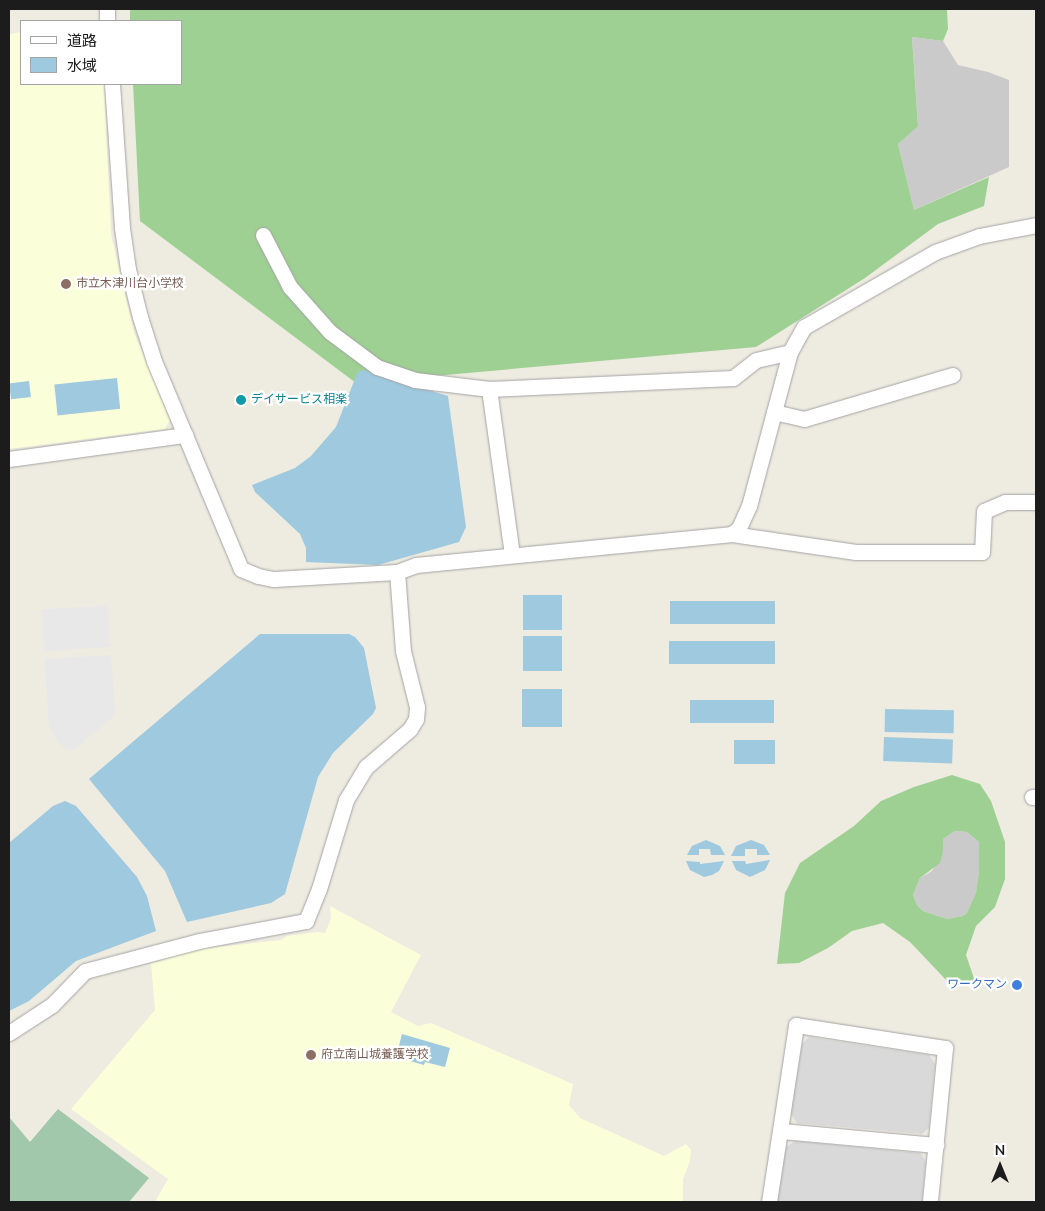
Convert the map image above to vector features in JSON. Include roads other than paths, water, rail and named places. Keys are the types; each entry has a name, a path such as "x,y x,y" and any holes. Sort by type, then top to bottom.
{"street":[{"path":"112,85 122,228 128,269 154,361 241,569 258,576 274,578 397,572 416,565 512,554 732,534 856,552 982,552 984,511 1005,502 1036,502"},
{"path":"732,534 739,528 749,506 790,352 804,327 935,252 979,236 1036,225"},
{"path":"262,235 290,287 330,332 377,367 416,380 489,389 733,378 756,360 790,352"},
{"path":"774,412 804,418 953,375"},
{"path":"489,389 512,554"},
{"path":"9,460 185,435"},
{"path":"9,1033 52,1005 85,970 199,941 306,921 319,889 346,800 366,767 410,729 416,719 417,707 403,651 397,572"},
{"path":"769,1202 796,1025 945,1048 930,1202"},
{"path":"781,1131 936,1144"}],"water":[{"path":"364,370 448,396 466,527 459,542 378,565 306,562 306,548 300,534 255,492 252,485 295,468 311,456 336,427 356,376 358,372"},
{"path":"117,378 120,409 58,415 54,385"},
{"path":"29,381 31,397 11,399 9,383"},
{"path":"523,595 562,595 562,630 523,630"},
{"path":"670,601 775,601 775,624 670,624"},
{"path":"260,634 349,634 355,637 364,648 376,708 373,714 333,753 318,777 285,894 271,903 187,922 165,871 89,779"},
{"path":"523,636 562,636 562,671 523,671"},
{"path":"669,641 775,641 775,664 669,664"},
{"path":"522,689 562,689 562,727 522,727"},
{"path":"690,700 774,700 774,723 690,723"},
{"path":"885,709 954,710 954,733 885,732"},
{"path":"884,737 953,739 952,763 883,761"},
{"path":"734,740 775,740 775,764 734,764"},
{"path":"65,801 76,806 137,877 147,896 156,931 76,961 29,1001 9,1011 9,843 53,806"},
{"path":"706,840 720,846 725,855 711,855 710,849 699,849 699,855 687,855 692,846"},
{"path":"751,840 764,845 770,855 757,855 757,849 745,849 745,856 731,856 736,846"},
{"path":"770,860 765,870 750,877 736,870 732,861 745,861 746,864"},
{"path":"686,861 700,862 700,864 724,861 719,871 704,877 690,870"},
{"path":"402,1034 450,1048 445,1067 425,1062 424,1065 396,1057"}],"place":[{"name":"市立木津川台小学校","path":"66,284"},
{"name":"デイサービス相楽","path":"241,400"},
{"name":"ワークマン","path":"1017,985"},
{"name":"府立南山城養護学校","path":"311,1055"}]}
